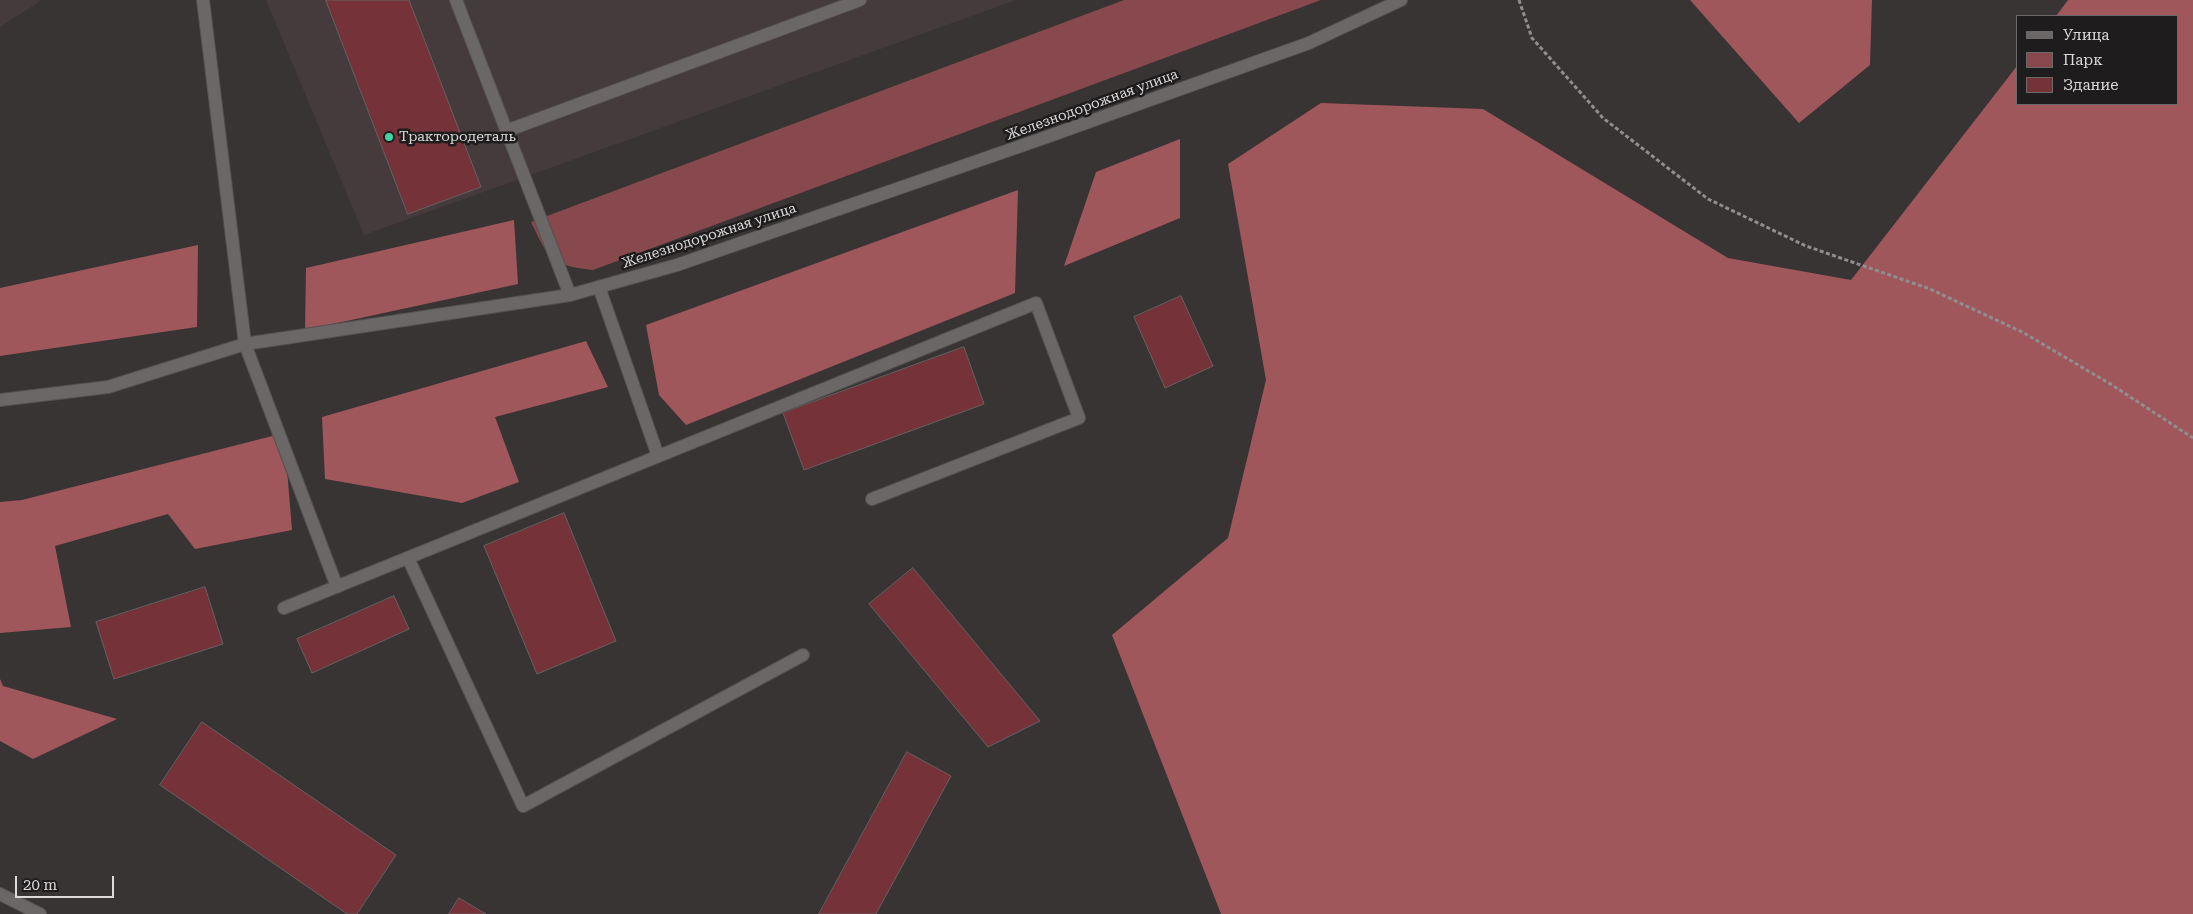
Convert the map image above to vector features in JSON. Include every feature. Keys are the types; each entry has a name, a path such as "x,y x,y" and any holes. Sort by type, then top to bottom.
{"street":[{"path":"203,0 245,344 337,587"},
{"path":"456,0 570,296"},
{"path":"506,131 860,0"},
{"name":"Железнодорожная улица","path":"0,400 108,387 245,344 570,296 686,262 1041,140 1309,43 1401,0"},
{"path":"599,287 658,456"},
{"path":"284,608 1036,303 1079,418 872,498"},
{"path":"408,558 523,806 803,655"},
{"path":"0,894 40,914"}],"path":[{"path":"1519,0 1532,38 1603,118 1708,199 1806,246 1930,289 2024,333 2112,385 2193,438"}],"shaded area":[{"path":"0,0 42,0 0,27"},
{"path":"266,0 1016,0 364,235"},
{"path":"1690,0 1872,0 1870,65 1799,123"},
{"path":"2068,0 2193,0 2193,914 1221,914 1112,635 1228,538 1266,380 1228,164 1321,103 1483,109 1728,258 1851,280 2016,67 2016,105 2178,105 2178,15 2057,15"},
{"path":"1180,139 1180,218 1064,266 1096,172"},
{"path":"1018,190 1015,293 686,425 659,395 646,325"},
{"path":"514,220 518,284 305,330 306,268"},
{"path":"198,245 197,327 0,356 0,288"},
{"path":"586,341 608,387 495,417 519,482 462,503 325,479 322,417"},
{"path":"284,433 292,530 195,549 168,514 55,546 71,627 0,633 0,502 22,500"},
{"path":"0,679 3,686 117,719 33,759 0,741"}],"green space":[{"path":"1124,0 1321,0 593,270 568,266 553,258 542,244 531,222"}],"building":[{"path":"326,0 409,0 481,187 408,214"},
{"path":"1181,296 1213,366 1165,388 1134,317"},
{"path":"964,347 984,404 804,470 783,413"},
{"path":"564,513 616,641 537,674 484,546"},
{"path":"913,568 1040,721 988,747 869,604"},
{"path":"205,587 223,644 114,679 96,622"},
{"path":"394,596 409,629 312,673 297,639"},
{"path":"202,722 396,855 357,914 347,914 160,785"},
{"path":"907,752 951,776 876,914 819,914"},
{"path":"459,898 486,914 449,914"}],"place":[{"name":"Трактородеталь","path":"389,137"}]}
